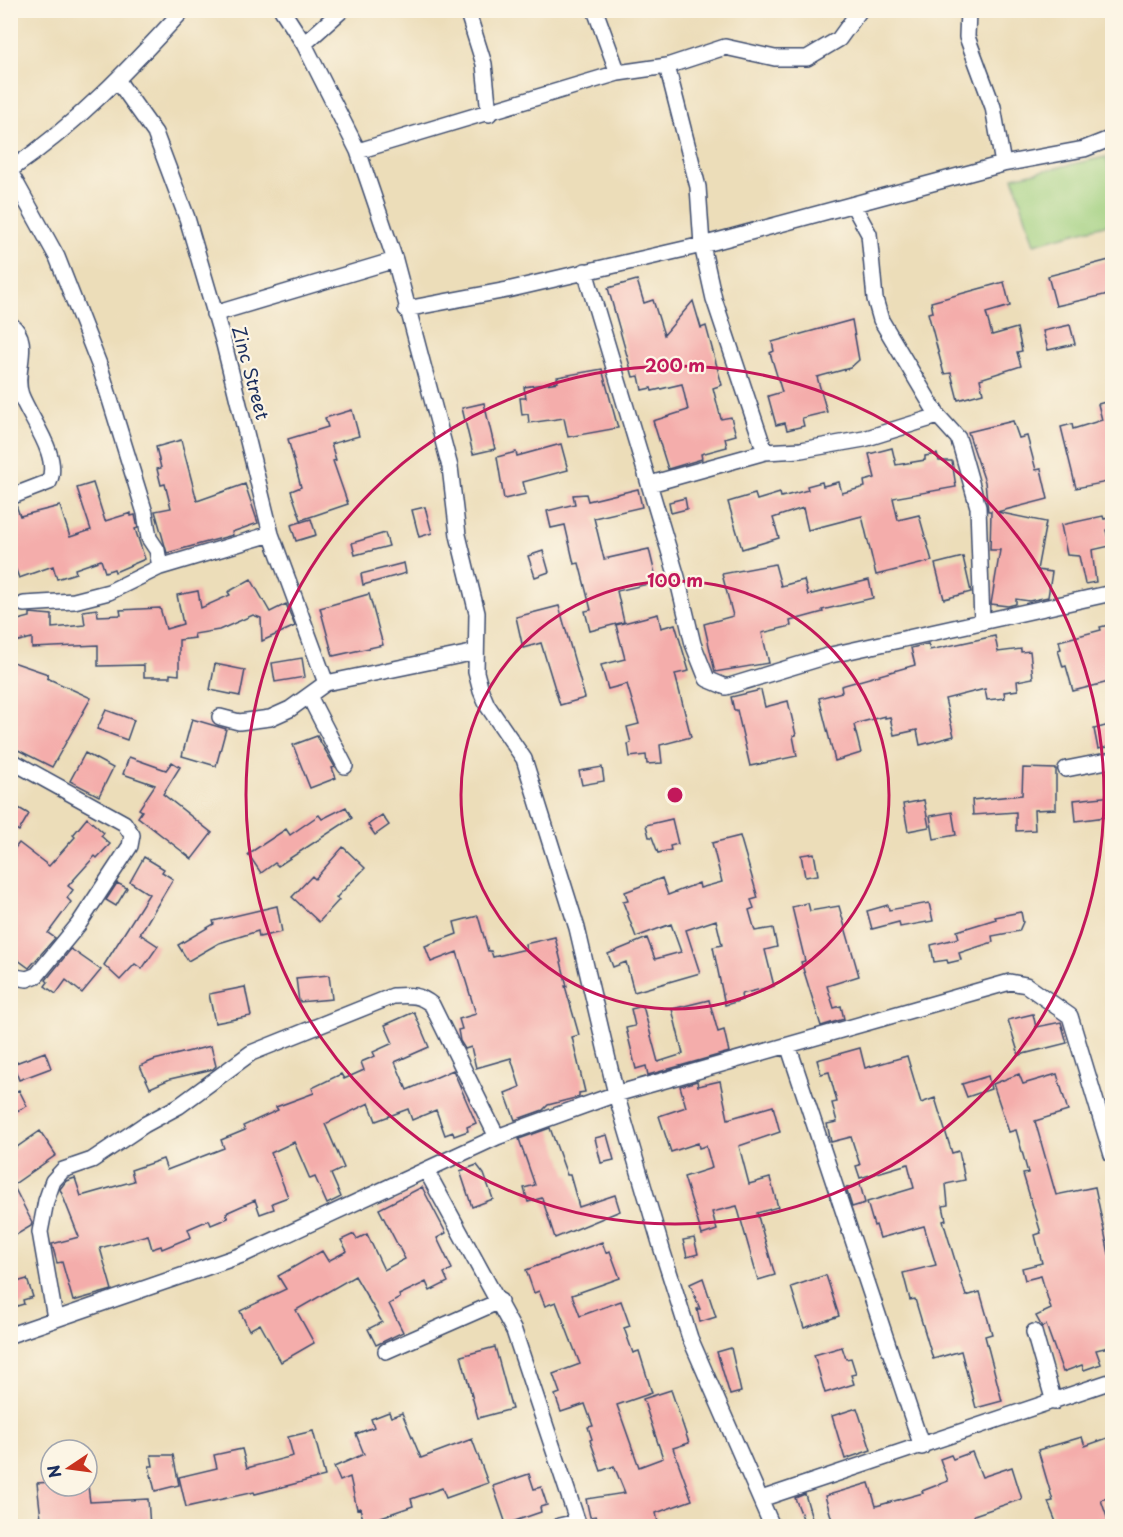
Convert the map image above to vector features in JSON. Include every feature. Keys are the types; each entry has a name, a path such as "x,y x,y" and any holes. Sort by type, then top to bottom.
{"street":[{"path":"160,567 157,550 149,538 146,513 100,367 57,257 10,171 41,149 118,81 183,10"},
{"path":"282,10 304,44 358,151 395,260 406,309 450,467 458,535 477,613 476,672 487,705 524,759 577,928 616,1094 690,1338 772,1527"},
{"path":"304,44 342,10"},
{"path":"467,10 484,64 489,114"},
{"path":"595,10 618,73"},
{"path":"968,10 967,37 993,107 1003,164"},
{"path":"358,151 489,114 618,73 667,66 725,47 774,58 807,58 839,39 854,12"},
{"path":"667,66 698,187 702,245 726,340 745,388 765,452"},
{"name":"Zinc Street","path":"118,81 155,133 187,218 271,534 326,683"},
{"path":"406,309 507,290 702,245 1003,164 1084,149 1113,138"},
{"path":"853,205 869,234 875,299 881,320 938,416 957,438 978,507 982,622"},
{"path":"214,314 395,260"},
{"path":"585,271 650,484 693,644 707,679 726,687 775,674 831,655 1113,593"},
{"path":"10,324 17,329 22,341 19,373 21,395 53,464 50,482 10,497"},
{"path":"650,484 765,452 801,450 864,439 938,416"},
{"path":"24,604 74,601 110,592 160,567 271,534"},
{"path":"220,717 239,722 270,718 309,696 326,683 476,652"},
{"path":"309,696 345,766"},
{"path":"10,760 124,823 132,835 130,846 78,925 37,975 27,979 10,976"},
{"path":"1066,769 1113,760"},
{"path":"10,1335 242,1256 497,1137 616,1094 900,1012 1018,982 1070,1016 1113,1155"},
{"path":"55,1318 40,1232 46,1201 53,1181 63,1170 92,1160 144,1125 179,1106 221,1077 237,1062 267,1044 393,996 414,995 424,998 432,1005 497,1137"},
{"path":"788,1046 922,1447"},
{"path":"426,1170 500,1301 514,1331 578,1524 559,1527"},
{"path":"386,1351 500,1301"},
{"path":"1034,1332 1054,1401"},
{"path":"761,1499 1113,1382"}],"green space":[{"path":"1106,157 1112,182 1112,223 1034,244 1013,177"}],"building":[{"path":"1113,259 1113,293 1056,306 1048,276"},
{"path":"637,280 644,303 653,300 664,335 693,301 701,328 706,326 722,385 713,388 721,419 731,417 736,435 725,438 727,447 701,454 702,459 668,469 653,421 688,410 682,384 652,391 651,388 642,390 639,376 633,377 608,288"},
{"path":"1004,282 1010,306 986,313 992,335 1017,328 1022,351 1017,352 1021,366 980,379 983,393 958,400 951,373 944,374 928,313 933,312 931,302"},
{"path":"852,320 859,360 850,368 817,377 827,412 802,418 804,426 787,430 785,423 776,425 768,396 782,392 770,353 774,351 772,342"},
{"path":"1070,325 1075,344 1048,350 1043,331"},
{"path":"602,369 618,428 568,437 564,418 529,423 528,414 522,415 520,398 526,398 524,387 558,382 557,377"},
{"path":"1113,400 1113,481 1076,488 1061,427 1072,424 1073,429 1102,420 1098,404"},
{"path":"484,403 495,449 473,454 462,408"},
{"path":"352,410 359,436 331,444 336,460 333,461 348,504 301,520 291,491 301,487 288,439 328,427 325,418"},
{"path":"1013,421 1019,438 1027,436 1036,470 1041,469 1048,499 997,512 1046,522 1037,570 1052,572 1048,597 1029,601 1016,599 1016,604 1008,606 991,604 1000,550 990,550 991,511 988,511 985,482 968,432"},
{"path":"181,440 197,501 245,484 258,523 232,532 233,535 167,553 155,511 171,508 165,484 161,485 157,469 161,468 156,447"},
{"path":"561,444 568,470 523,482 526,494 504,499 497,457 516,452 517,456"},
{"path":"892,448 896,465 925,460 925,456 937,454 939,461 952,461 956,487 893,498 898,520 919,515 932,561 876,575 862,516 808,530 803,508 773,518 779,538 742,549 728,502 755,494 757,500 780,493 781,497 808,490 807,486 822,482 823,486 839,482 842,493 865,487 864,481 875,478 869,454"},
{"path":"93,483 105,521 131,513 131,516 135,515 138,528 135,529 145,559 115,572 114,569 105,572 101,560 75,569 76,573 57,579 53,566 19,578 10,554 10,506 16,505 20,516 60,506 70,537 91,530 77,488"},
{"path":"638,489 642,507 594,518 604,559 649,549 657,582 617,591 624,622 590,631 585,611 591,610 579,563 574,564 565,525 551,528 547,511 575,504 573,495 586,494 588,501"},
{"path":"685,498 687,509 671,513 669,502"},
{"path":"425,507 432,533 419,537 412,510"},
{"path":"1103,516 1104,519 1113,517 1113,529 1106,530 1110,546 1092,550 1096,582 1085,584 1079,556 1067,555 1061,525"},
{"path":"311,519 316,535 296,541 291,525"},
{"path":"385,533 389,546 355,555 352,543"},
{"path":"543,551 549,572 535,577 528,556"},
{"path":"963,557 971,592 944,599 935,564"},
{"path":"404,563 406,573 363,585 361,574"},
{"path":"775,564 781,586 804,580 808,595 869,580 873,598 822,610 823,612 790,621 791,626 762,633 769,663 715,672 704,624 733,616 722,574"},
{"path":"251,579 270,612 286,604 295,626 262,641 261,618 253,615 219,630 194,634 195,638 179,640 179,675 170,674 170,677 144,677 144,665 98,666 98,645 32,648 32,638 14,642 10,629 10,622 30,617 30,613 52,615 52,628 85,625 83,611 97,609 98,616 121,615 120,610 160,608 166,629 183,624 177,595 198,591 201,608 230,595 228,592"},
{"path":"369,594 383,645 333,656 320,608"},
{"path":"559,606 585,698 560,705 541,643 523,648 516,617"},
{"path":"658,614 661,628 675,624 689,671 675,674 691,737 660,745 662,763 647,764 646,755 630,757 628,744 631,743 627,727 639,724 627,684 608,689 601,665 625,659 616,625"},
{"path":"1113,624 1113,681 1073,691 1066,666 1063,667 1058,650 1061,649 1059,641 1101,630 1100,627"},
{"path":"995,636 998,652 1021,649 1021,652 1030,651 1033,678 1017,681 1018,690 1004,692 1005,698 987,700 985,689 945,699 954,736 920,745 917,730 894,735 890,717 885,718 885,716 858,723 854,725 861,753 835,761 819,698 842,692 841,686 915,665 911,648 928,644 930,650"},
{"path":"302,658 305,677 275,682 272,663"},
{"path":"10,661 48,674 47,678 91,698 52,767 10,746"},
{"path":"215,664 245,670 240,696 210,690"},
{"path":"761,690 765,707 788,701 796,735 793,736 797,756 750,766 737,710 734,710 731,697"},
{"path":"106,710 134,720 127,740 97,729"},
{"path":"192,719 226,729 216,766 182,756"},
{"path":"1113,724 1113,746 1098,749 1094,729"},
{"path":"317,736 335,767 332,768 336,778 310,788 293,745"},
{"path":"85,753 113,768 99,796 70,781"},
{"path":"129,757 166,770 172,762 180,767 163,794 212,833 192,859 138,817 142,811 139,809 155,785 123,774"},
{"path":"602,767 604,781 582,785 579,771"},
{"path":"1023,768 1056,769 1056,809 1034,810 1035,830 1016,831 1016,812 973,815 972,800 1022,795"},
{"path":"1113,796 1113,816 1076,821 1074,800"},
{"path":"924,800 929,827 908,831 903,804"},
{"path":"10,803 29,814 19,831 10,826"},
{"path":"346,807 352,818 278,866 275,863 261,873 248,854 286,829 290,835 319,815 322,819"},
{"path":"952,812 956,835 934,839 930,816"},
{"path":"382,815 389,825 375,835 368,825"},
{"path":"87,818 104,833 101,836 110,844 97,858 95,856 68,886 73,890 67,898 71,902 48,933 55,938 29,968 10,954 10,854 19,843 49,866 75,837 73,835"},
{"path":"672,819 678,844 670,846 671,850 658,853 652,837 649,837 646,825"},
{"path":"740,836 758,898 751,900 754,908 749,910 755,931 773,928 777,947 765,950 774,986 741,994 742,1000 725,1005 713,947 722,945 716,920 686,930 700,973 634,992 626,962 613,967 608,954 647,938 655,959 681,952 671,924 636,937 623,902 628,901 625,892 662,878 668,895 699,883 700,888 722,882 712,843"},
{"path":"343,847 365,868 336,898 339,900 319,922 292,897 312,876 315,879"},
{"path":"814,853 818,875 805,877 801,855"},
{"path":"144,857 164,869 162,872 173,879 140,934 158,946 142,969 135,964 120,980 104,965 149,894 130,882"},
{"path":"117,883 127,888 116,906 106,900"},
{"path":"808,903 810,911 839,906 859,976 827,986 834,1008 841,1006 844,1019 821,1026 801,962 805,961 792,907"},
{"path":"929,903 933,921 900,927 899,922 872,929 867,911 888,905 889,910"},
{"path":"277,906 282,932 259,937 258,931 219,943 188,961 178,945 214,924 213,921"},
{"path":"1021,912 1023,922 1019,931 992,936 993,942 959,953 961,960 948,963 947,960 934,962 931,945 959,938 957,931 996,919 995,917"},
{"path":"478,916 488,951 491,951 493,957 526,949 525,944 555,937 567,986 565,986 579,1035 572,1037 585,1092 579,1093 579,1097 548,1105 543,1110 515,1120 505,1093 520,1087 511,1058 476,1068 471,1047 465,1049 460,1041 458,1030 462,1029 459,1019 476,1014 457,952 431,962 425,946 457,934 454,922"},
{"path":"71,949 101,970 82,993 66,980 56,994 45,986 48,982 46,980"},
{"path":"329,975 332,999 299,1002 296,978"},
{"path":"245,987 251,1016 215,1023 209,994"},
{"path":"709,1000 718,1032 724,1030 729,1052 648,1075 646,1066 636,1069 626,1028 635,1026 631,1009 643,1006 658,1062 683,1054 672,1009"},
{"path":"414,1012 429,1047 395,1062 407,1090 453,1070 476,1123 467,1127 468,1131 454,1136 453,1132 445,1135 436,1110 412,1120 408,1109 376,1121 369,1103 325,1124 344,1168 331,1174 341,1197 327,1204 315,1177 310,1179 294,1142 271,1153 288,1197 272,1203 274,1209 260,1214 255,1200 226,1213 228,1218 211,1225 209,1220 188,1229 191,1237 162,1249 161,1246 152,1249 148,1235 100,1248 112,1290 73,1301 62,1262 57,1263 52,1244 79,1237 60,1189 66,1181 75,1178 81,1196 134,1181 131,1170 163,1159 167,1170 224,1148 221,1140 245,1130 243,1126 278,1110 276,1107 314,1093 312,1088 341,1074 344,1079 364,1070 361,1062 375,1056 373,1052 393,1043 385,1025"},
{"path":"1033,1014 1036,1027 1061,1022 1067,1043 1019,1055 1008,1020"},
{"path":"211,1046 216,1066 213,1069 170,1079 150,1088 140,1066 154,1060"},
{"path":"860,1048 865,1068 907,1056 921,1103 935,1098 952,1153 959,1151 965,1180 946,1184 948,1205 943,1206 946,1220 943,1221 966,1296 980,1292 992,1334 985,1336 1002,1401 976,1408 961,1351 933,1359 915,1299 910,1300 903,1273 936,1265 924,1226 880,1238 876,1225 874,1226 867,1202 914,1188 908,1164 860,1178 856,1166 860,1165 851,1137 831,1142 827,1124 837,1122 832,1103 837,1102 829,1072 821,1074 817,1060"},
{"path":"45,1052 51,1068 19,1080 13,1064"},
{"path":"1019,1074 1023,1084 1057,1074 1068,1111 1035,1121 1056,1195 1095,1187 1109,1254 1113,1253 1113,1346 1096,1350 1101,1364 1084,1370 1082,1365 1063,1372 1046,1325 1042,1327 1036,1316 1051,1309 1041,1276 1025,1280 1022,1268 1042,1263 1035,1235 1041,1233 1023,1174 1028,1173 1016,1130 1009,1132 993,1084"},
{"path":"988,1076 991,1089 967,1097 962,1084"},
{"path":"697,1081 698,1086 720,1081 728,1119 773,1106 780,1132 739,1146 749,1184 770,1178 778,1207 757,1213 775,1275 758,1280 737,1206 712,1212 717,1230 702,1235 684,1177 712,1168 706,1146 699,1148 698,1143 671,1152 659,1116 686,1107 680,1086"},
{"path":"19,1090 27,1106 15,1112 10,1094"},
{"path":"550,1128 567,1175 570,1175 579,1207 615,1195 620,1211 555,1238 542,1198 528,1202 524,1188 535,1185 519,1139"},
{"path":"40,1131 56,1155 13,1185 32,1222 31,1226 16,1235 10,1225 10,1152"},
{"path":"607,1135 614,1160 601,1163 595,1138"},
{"path":"477,1165 484,1174 493,1199 472,1207 460,1171"},
{"path":"860,1184 865,1203 852,1207 846,1188"},
{"path":"422,1187 446,1233 437,1238 452,1269 444,1273 448,1282 430,1291 426,1282 399,1295 400,1298 389,1304 403,1332 376,1345 368,1329 382,1322 355,1276 296,1310 314,1343 281,1362 260,1324 249,1330 240,1311 286,1289 278,1276 322,1251 328,1261 347,1251 341,1240 354,1234 357,1239 367,1234 384,1270 405,1259 379,1209"},
{"path":"694,1238 698,1254 687,1257 683,1240"},
{"path":"602,1242 606,1253 610,1251 620,1278 572,1295 580,1316 621,1301 630,1326 624,1328 633,1353 639,1351 652,1393 617,1405 639,1467 663,1458 643,1399 671,1390 689,1443 673,1448 692,1500 656,1513 659,1527 601,1527 596,1516 590,1517 586,1499 625,1493 614,1466 601,1471 590,1440 592,1439 588,1427 593,1426 585,1404 561,1412 555,1395 560,1393 553,1374 580,1364 556,1302 545,1306 539,1291 534,1293 526,1270"},
{"path":"826,1275 839,1316 804,1328 791,1287"},
{"path":"703,1278 716,1317 700,1322 697,1309 700,1309 690,1284"},
{"path":"27,1279 33,1297 23,1300 24,1304 10,1308 10,1284"},
{"path":"495,1347 512,1409 478,1418 461,1356"},
{"path":"842,1347 846,1359 851,1358 856,1374 851,1375 854,1384 825,1393 814,1355"},
{"path":"731,1348 741,1392 730,1395 717,1352"},
{"path":"857,1408 871,1450 845,1459 832,1416"},
{"path":"389,1412 391,1417 402,1413 421,1458 472,1439 488,1483 446,1498 442,1488 411,1499 413,1506 381,1517 384,1527 365,1527 360,1508 357,1509 350,1477 340,1481 334,1467 364,1454 356,1434 374,1427 371,1419"},
{"path":"313,1431 325,1476 255,1494 254,1492 186,1507 179,1477 217,1468 214,1455 242,1449 247,1468 293,1456 288,1437"},
{"path":"1113,1436 1113,1496 1101,1500 1109,1523 1101,1527 1058,1527 1048,1502 1053,1501 1038,1450 1082,1437 1085,1446"},
{"path":"972,1452 982,1477 1012,1467 1022,1499 974,1515 978,1527 834,1527 825,1496 869,1483 876,1506 923,1493 922,1491 948,1481 940,1459 951,1455 953,1459"},
{"path":"151,1455 173,1455 179,1485 155,1491 149,1466 153,1466"},
{"path":"529,1474 534,1489 541,1487 547,1505 540,1507 541,1512 506,1524 493,1486"},
{"path":"37,1483 39,1483 39,1498 90,1498 90,1502 148,1499 150,1527 42,1527"},
{"path":"805,1494 812,1518 804,1521 795,1498"}]}
